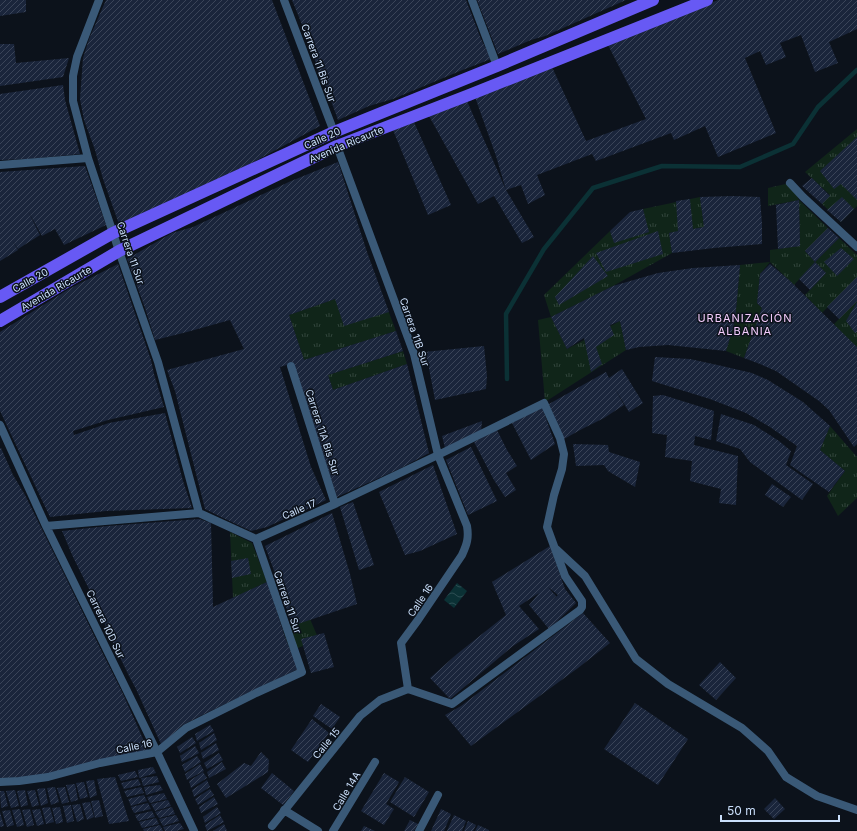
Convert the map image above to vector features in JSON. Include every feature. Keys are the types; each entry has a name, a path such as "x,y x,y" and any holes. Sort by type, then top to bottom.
{"main road":[{"name":"Calle 20","path":"0,297 113,233 334,132 498,66 653,0"},
{"name":"Avenida Ricaurte","path":"0,321 119,251 337,146 707,0"}],"street":[{"name":"Carrera 11 Sur","path":"99,0 77,58 73,76 73,101 88,158 158,362 199,513"},
{"name":"Carrera 11 Bis Sur","path":"284,0 334,132"},
{"path":"472,0 498,66"},
{"name":"Carrera 11B Sur","path":"337,146 414,354 438,455 467,526"},
{"path":"0,165 88,158"},
{"path":"790,183 857,248"},
{"name":"Carrera 11A Bis Sur","path":"291,366 335,504"},
{"name":"Calle 17","path":"256,538 335,504 544,403 560,438 564,454 562,469 554,495 547,527 555,548"},
{"name":"Carrera 10D Sur","path":"0,425 4,442 157,752 194,831"},
{"path":"46,526 199,513 256,538"},
{"name":"Calle 16","path":"408,689 401,643 462,555 467,545 467,526"},
{"name":"Carrera 11 Sur","path":"256,538 302,672"},
{"path":"408,689 452,704 580,610 582,607 582,601 565,576 555,548"},
{"path":"555,548 585,576 636,659 668,684 742,728 768,751 786,777 816,796 857,810"},
{"name":"Calle 16","path":"0,782 48,777 100,763 157,752 186,728 302,672"},
{"name":"Calle 15","path":"272,826 360,716 380,700 408,689"},
{"name":"Calle 14A","path":"333,831 375,762"},
{"path":"418,831 438,795"},
{"path":"284,810 318,831"}],"green space":[{"path":"857,129 857,206 841,222 822,204 830,195 805,172"},
{"path":"790,183 799,200 768,206 768,188"},
{"path":"700,197 704,227 669,233 672,253 613,286 551,317 544,295 610,231 614,242 648,232 643,209"},
{"path":"799,200 828,228 805,251 815,262 794,285 770,262 770,250 800,246"},
{"path":"839,238 857,255 857,277 822,313 805,295 826,273 815,262"},
{"path":"770,262 760,274 757,303 762,308 744,358 726,351 735,321 740,265"},
{"path":"378,284 396,331 304,360 289,315"},
{"path":"857,301 857,353 834,324"},
{"path":"551,317 567,349 620,321 626,350 545,402 538,320"},
{"path":"403,351 407,364 333,390 328,375"},
{"path":"830,426 857,457 857,498 838,516 827,496 845,471 820,450"},
{"path":"230,532 252,543 267,582 233,598"},
{"path":"310,619 319,640 290,651 283,629"}],"water":[{"path":"457,583 467,591 454,608 444,600"}],"building":[{"path":"0,0 26,0 26,12 0,16"},
{"path":"106,0 272,0 320,126 222,179 120,227 84,120 80,99 83,58 89,39"},
{"path":"292,0 466,0 481,39 491,59 393,99 369,106 338,120"},
{"path":"477,0 626,0 545,36 531,40 498,54"},
{"path":"718,0 857,0 857,29 829,42 838,63 815,72 801,35 780,43 786,57 766,65 760,51 745,58 776,133 718,157 705,126 674,140 671,133 596,161 592,154 537,175 545,195 528,204 521,185 506,190 496,156 475,97 552,67 586,141 646,119 608,45"},
{"path":"0,44 14,44 16,63 69,58 63,77 0,86"},
{"path":"63,85 65,100 80,154 0,160 0,94"},
{"path":"467,101 506,190 534,237 522,243 494,196 478,204 429,116"},
{"path":"414,122 451,205 428,215 393,130"},
{"path":"857,137 857,200 841,184 834,189 820,171"},
{"path":"338,162 367,252 389,312 344,326 335,299 289,315 304,360 396,331 403,351 328,375 333,390 407,364 429,453 401,468 337,497 293,363 280,367 311,467 326,500 267,527 251,531 205,509 175,391 167,370 244,349 230,320 155,340 127,259 172,233 193,227 291,181"},
{"path":"85,166 106,225 64,245 55,229 42,236 28,211 40,235 18,249 12,240 18,250 0,261 0,172"},
{"path":"812,178 830,196 822,204 802,186"},
{"path":"700,197 760,197 762,244 672,253 669,233 678,231 676,201 690,199 693,229 704,227"},
{"path":"842,197 854,209 841,222 827,210"},
{"path":"799,200 800,246 778,249 776,205"},
{"path":"643,209 649,232 614,243 610,231 630,212"},
{"path":"828,228 839,238 815,262 805,251"},
{"path":"658,231 663,254 606,272 596,253"},
{"path":"841,248 854,259 837,276 824,262"},
{"path":"593,256 608,276 559,305 555,297"},
{"path":"815,262 826,273 810,290 799,279"},
{"path":"118,264 151,360 164,407 108,420 73,431 74,435 109,423 165,413 183,481 192,508 106,511 50,517 0,411 0,332 69,289"},
{"path":"770,264 789,280 857,347 857,444 854,447 829,410 819,401 776,371 744,358 762,308 757,303 760,274"},
{"path":"740,265 735,321 726,351 668,345 639,347 626,350 620,321 610,325 614,335 596,347 602,364 591,372 584,338 567,349 551,317 613,286 658,273 693,268"},
{"path":"857,277 857,301 839,319 827,307"},
{"path":"857,302 857,332 855,333 846,321"},
{"path":"484,346 487,376 486,389 435,400 428,363 424,352"},
{"path":"655,357 690,359 752,373 768,380 803,402 830,426 820,450 845,471 829,492 790,465 797,446 770,427 746,413 710,399 652,381"},
{"path":"622,369 643,403 629,412 614,387 624,405 604,418 564,439 549,404 606,372 609,378"},
{"path":"663,395 714,411 711,440 695,436 694,445 738,456 736,505 719,503 721,489 690,481 692,461 665,457 667,435 652,433 653,396"},
{"path":"542,407 555,444 531,460 512,423"},
{"path":"721,414 754,425 779,441 791,451 786,465 813,484 802,500 750,462 740,449 716,441"},
{"path":"482,421 481,432 445,448 442,436"},
{"path":"497,430 517,466 506,473 516,490 505,497 494,480 474,442"},
{"path":"573,444 608,445 609,452 640,462 635,487 608,471 604,465 576,466"},
{"path":"471,447 497,501 468,515 446,460"},
{"path":"0,448 13,475 25,495 123,694 148,750 49,775 0,780"},
{"path":"433,465 457,534 420,551 405,555 379,492"},
{"path":"772,484 791,497 783,507 765,495"},
{"path":"353,502 374,565 359,570 340,507"},
{"path":"332,513 357,604 292,626 265,546"},
{"path":"199,519 211,523 213,607 267,582 285,637 298,669 183,725 161,744 62,531"},
{"path":"550,546 565,589 576,603 549,629 529,605 539,593 519,606 539,629 513,646 450,699 430,678 457,654 506,615 492,582","holes":["548,587 558,595 551,601 556,596"]},
{"path":"248,558 251,574 232,578 231,561"},
{"path":"583,613 610,643 471,746 445,715 461,706"},
{"path":"324,633 334,667 311,673 301,639"},
{"path":"720,662 736,678 716,700 699,685"},
{"path":"635,703 688,739 658,785 604,749"},
{"path":"321,704 340,717 332,729 313,716"},
{"path":"312,719 329,733 308,762 291,750"},
{"path":"210,725 214,731 197,741 195,734"},
{"path":"214,733 217,740 201,750 199,743"},
{"path":"192,737 196,743 180,753 177,747"},
{"path":"216,743 219,750 203,759 201,753"},
{"path":"195,746 199,753 182,762 180,756"},
{"path":"261,752 269,760 268,772 226,798 217,784 244,763 251,766"},
{"path":"219,753 223,760 207,769 204,763"},
{"path":"197,756 201,762 185,772 182,765"},
{"path":"222,762 226,769 209,778 207,772"},
{"path":"200,764 204,771 187,780 185,774"},
{"path":"153,767 156,773 139,778 138,770"},
{"path":"135,771 138,777 121,781 118,775"},
{"path":"203,772 207,778 191,788 189,781"},
{"path":"272,773 294,791 283,805 261,788"},
{"path":"384,773 399,782 386,804 394,809 384,825 361,811"},
{"path":"157,776 159,782 143,786 141,778"},
{"path":"115,777 129,821 109,824 97,779"},
{"path":"405,777 429,792 414,817 390,802"},
{"path":"138,779 141,785 124,789 121,783"},
{"path":"94,780 97,795 90,798 86,781"},
{"path":"207,780 210,787 194,797 192,790"},
{"path":"84,782 88,797 80,799 76,783"},
{"path":"75,784 78,800 71,802 66,785"},
{"path":"160,785 163,790 146,795 144,787"},
{"path":"55,787 59,802 51,805 47,788"},
{"path":"65,787 69,802 62,804 57,788"},
{"path":"141,787 144,793 127,797 124,791"},
{"path":"45,788 48,803 41,806 37,789"},
{"path":"210,789 214,795 198,805 195,799"},
{"path":"15,790 19,806 11,808 6,791"},
{"path":"25,790 28,805 21,807 17,791"},
{"path":"35,790 39,805 32,807 27,791"},
{"path":"0,791 4,791 8,806 1,808"},
{"path":"164,793 167,799 150,803 147,797"},
{"path":"144,795 147,801 131,806 128,799"},
{"path":"214,797 218,804 201,813 199,807"},
{"path":"775,798 785,809 774,819 764,809"},
{"path":"99,800 103,816 95,818 91,801"},
{"path":"168,800 171,806 155,811 151,804"},
{"path":"90,802 94,817 87,820 82,803"},
{"path":"148,803 151,809 134,813 131,807"},
{"path":"80,804 84,819 77,822 72,805"},
{"path":"71,805 74,821 67,823 63,806"},
{"path":"50,807 54,822 46,824 42,808"},
{"path":"60,807 63,822 56,824 52,808"},
{"path":"172,807 175,814 159,818 155,812"},
{"path":"217,807 221,813 205,823 203,817"},
{"path":"20,809 24,825 17,827 12,810"},
{"path":"30,809 34,825 27,827 22,810"},
{"path":"40,809 44,824 37,826 32,810"},
{"path":"441,809 451,814 444,831 431,831"},
{"path":"10,810 14,825 7,827 2,811"},
{"path":"152,811 155,817 138,821 135,815"},
{"path":"0,812 4,826 0,827"},
{"path":"176,815 179,821 163,826 159,819"},
{"path":"220,815 224,822 207,831 205,825"},
{"path":"454,815 466,821 462,831 447,831"},
{"path":"156,818 159,824 142,828 139,822"},
{"path":"410,820 418,824 414,831 404,831"},
{"path":"468,821 476,825 473,831 464,831"},
{"path":"180,823 184,829 165,831 163,827"},
{"path":"224,824 227,831 213,831"},
{"path":"160,825 163,831 144,831 143,829"},
{"path":"478,825 489,830 489,831 475,831"},
{"path":"364,826 375,831 361,831"}],"waterway":[{"path":"507,379 506,314 544,249 593,188 662,166 740,167 793,144 818,107 857,70"}],"district":[{"name":"URBANIZACIÓN ALBANIA","path":"745,324"}]}
